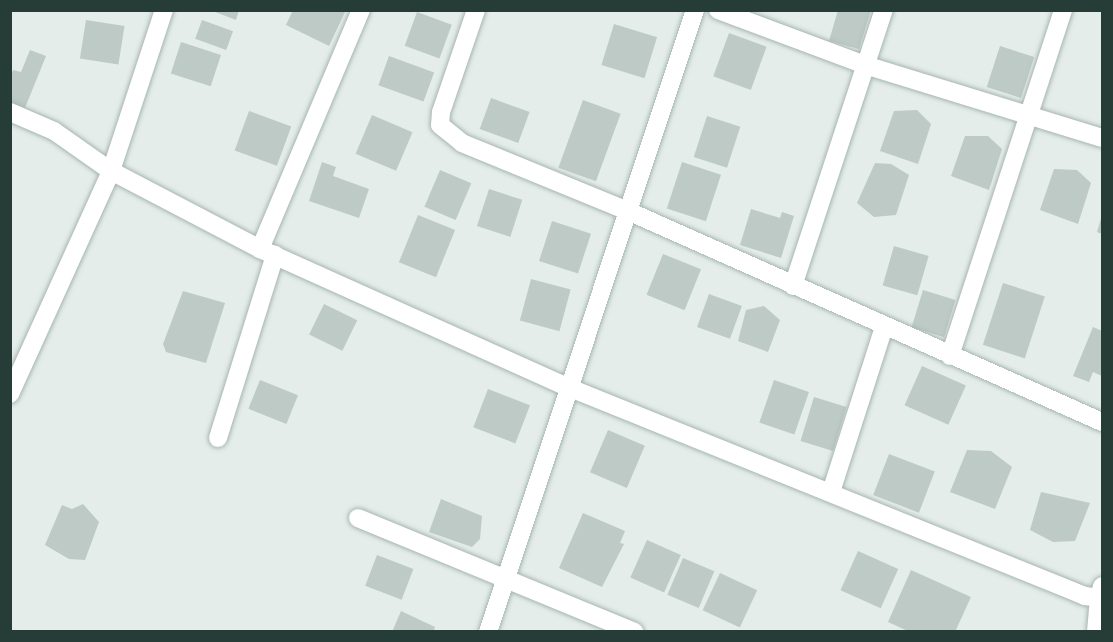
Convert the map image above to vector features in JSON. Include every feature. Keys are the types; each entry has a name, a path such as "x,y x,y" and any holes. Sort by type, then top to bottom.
{"street":[{"path":"10,394 111,171 164,10"},
{"path":"218,438 268,252 362,10"},
{"path":"476,10 440,125 462,143 628,211 884,327 1102,422"},
{"path":"488,632 695,10"},
{"path":"718,10 865,65 1102,138"},
{"path":"793,286 884,10"},
{"path":"950,356 1063,10"},
{"path":"10,112 54,131 111,171 268,252 570,388 831,492 954,546 1101,592 1096,632"},
{"path":"831,492 884,327"},
{"path":"358,518 634,632"}],"building":[{"path":"210,10 239,10 236,20"},
{"path":"293,10 342,10 345,12 329,46 286,25"},
{"path":"838,10 871,10 859,49 829,41"},
{"path":"417,12 452,25 439,58 405,46"},
{"path":"86,20 125,26 118,65 80,59"},
{"path":"202,20 233,31 226,50 195,39"},
{"path":"614,24 657,37 644,78 601,65"},
{"path":"729,33 767,47 751,90 713,76"},
{"path":"181,42 221,55 211,86 171,73"},
{"path":"1000,46 1034,57 1021,98 987,87"},
{"path":"30,50 46,56 25,108 10,102 10,78 13,70 21,72"},
{"path":"389,56 434,72 424,102 378,85"},
{"path":"491,98 530,112 518,143 480,129"},
{"path":"583,100 621,114 596,181 558,168"},
{"path":"917,110 931,124 918,164 880,151 894,111"},
{"path":"249,111 291,126 277,166 235,150"},
{"path":"372,115 413,132 396,171 356,154"},
{"path":"707,116 740,127 727,168 694,157"},
{"path":"965,136 988,136 1002,149 989,190 951,176"},
{"path":"322,162 336,167 333,176 369,189 359,218 309,201"},
{"path":"682,162 721,175 706,221 667,209"},
{"path":"875,163 891,164 909,175 896,215 874,217 857,203"},
{"path":"1054,169 1077,170 1091,183 1078,224 1040,210"},
{"path":"440,170 471,183 456,220 424,207"},
{"path":"489,189 522,200 510,237 477,226"},
{"path":"751,209 780,218 782,212 794,216 781,258 740,245"},
{"path":"418,215 455,230 436,277 399,262"},
{"path":"1102,215 1102,234 1097,232"},
{"path":"552,221 591,234 578,274 539,261"},
{"path":"894,246 929,256 917,295 883,285"},
{"path":"663,254 701,269 685,310 647,295"},
{"path":"531,279 571,290 559,331 520,321"},
{"path":"1003,283 1045,297 1025,358 983,345"},
{"path":"923,290 956,300 944,337 912,327"},
{"path":"183,291 225,303 206,363 166,352 163,344"},
{"path":"709,294 742,306 730,339 697,327"},
{"path":"324,304 357,320 342,351 309,335"},
{"path":"764,306 780,320 768,352 738,341 746,310"},
{"path":"1093,327 1102,331 1102,376 1093,372 1089,382 1073,376"},
{"path":"922,366 966,386 948,425 905,405"},
{"path":"260,380 298,395 286,424 248,409"},
{"path":"774,380 809,392 794,435 759,423"},
{"path":"488,389 530,405 515,443 473,427"},
{"path":"814,397 847,407 833,451 801,441"},
{"path":"608,430 645,446 627,488 590,472"},
{"path":"967,450 991,451 1012,467 995,509 950,492"},
{"path":"889,454 935,472 919,513 873,495"},
{"path":"1041,492 1090,503 1075,541 1053,542 1030,530"},
{"path":"441,499 482,516 480,539 472,547 429,532"},
{"path":"83,504 99,522 85,560 69,559 45,545 62,505 72,509"},
{"path":"583,513 625,531 620,543 624,544 602,587 559,568"},
{"path":"647,540 681,555 664,593 630,577"},
{"path":"858,551 898,569 881,608 841,590"},
{"path":"377,555 413,569 402,600 365,586"},
{"path":"683,558 714,571 699,608 667,595"},
{"path":"911,570 971,597 955,632 910,632 888,622"},
{"path":"720,573 757,590 740,627 703,610"},
{"path":"401,611 435,627 433,632 392,632"}]}
